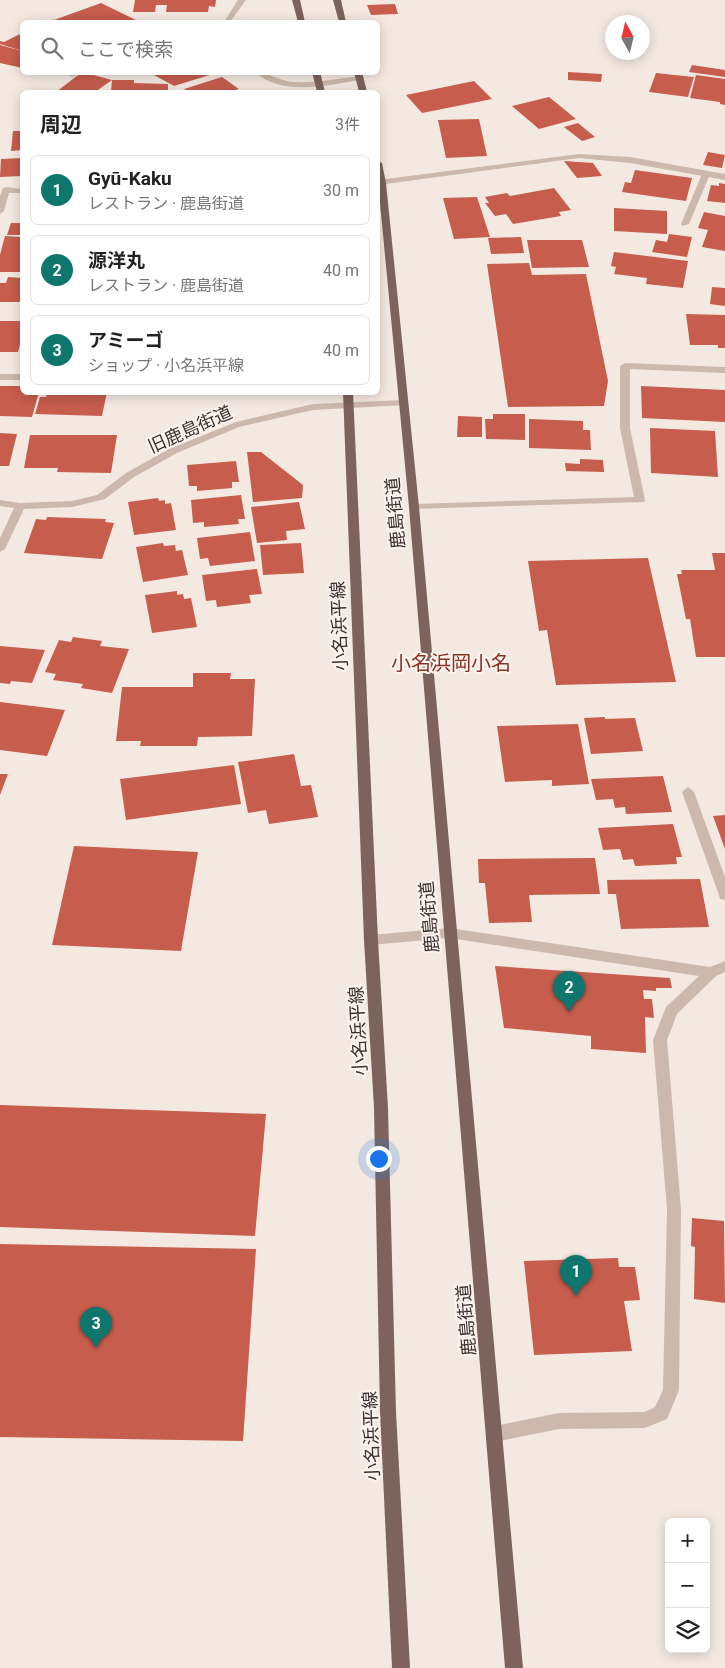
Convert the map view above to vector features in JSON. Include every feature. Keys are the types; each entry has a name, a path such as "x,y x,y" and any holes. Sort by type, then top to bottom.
{"main road":[{"path":"296,0 301,20"},
{"path":"337,0 342,20"},
{"path":"317,75 320,90"},
{"path":"359,75 363,90"},
{"name":"鹿島街道","path":"380,183 414,507 449,933 495,1434 514,1668"},
{"name":"小名浜平線","path":"348,399 371,940 381,1108 388,1412 401,1668"}],"street":[{"path":"228,20 242,0"},
{"path":"261,75 281,84 318,82 359,75"},
{"path":"380,183 579,156 630,160 725,177"},
{"path":"685,224 706,174"},
{"path":"0,211 3,190 20,191"},
{"path":"414,507 640,500 625,428 625,366 725,370"},
{"path":"0,377 20,377"},
{"name":"旧鹿島街道","path":"0,503 20,506 72,504 101,497 130,475 173,451 236,424 348,399 403,403"},
{"path":"0,548 20,506"},
{"path":"688,792 714,859 725,895"},
{"path":"371,940 449,933 711,972"},
{"path":"495,1434 559,1421 645,1420 661,1413 671,1390 674,1209 660,1040 671,1011 711,972 725,966"}],"building":[{"path":"135,0 216,0 215,7 209,6 208,12 166,12 167,5 156,5 155,12 133,12"},
{"path":"101,3 136,20 73,20 54,20"},
{"path":"395,4 398,14 371,15 367,5"},
{"path":"20,34 20,50 0,44 0,41 4,42"},
{"path":"0,45 20,50 20,68 0,63"},
{"path":"692,65 725,70 725,77 689,72"},
{"path":"568,72 602,74 601,82 568,80"},
{"path":"656,73 694,77 688,97 649,92"},
{"path":"78,75 93,75 112,80 98,90 59,90"},
{"path":"154,75 210,75 174,86"},
{"path":"696,75 725,79 725,105 720,104 720,102 690,98"},
{"path":"222,77 239,89 186,90 184,89"},
{"path":"112,80 134,80 134,83 168,84 168,90 111,90"},
{"path":"474,81 492,99 422,113 406,95"},
{"path":"549,97 576,119 539,129 512,106"},
{"path":"479,119 487,156 446,158 438,120"},
{"path":"578,123 595,137 582,141 564,127"},
{"path":"13,131 20,131 20,150 11,151"},
{"path":"708,152 725,155 722,168 703,165"},
{"path":"20,158 20,176 0,177 1,159"},
{"path":"564,161 593,163 602,176 577,178"},
{"path":"635,170 692,178 686,201 622,192 625,182 631,183"},
{"path":"719,183 725,184 725,203 707,201 711,185 719,186"},
{"path":"554,188 571,210 559,212 561,216 513,224 506,214 495,216 485,203 489,203 485,197 507,193 510,196"},
{"path":"477,197 490,237 454,239 443,198"},
{"path":"614,208 667,211 667,234 614,231"},
{"path":"704,212 725,216 725,251 702,247 708,230 698,228"},
{"path":"11,223 20,223 20,235 7,235"},
{"path":"669,234 692,237 687,257 652,252 656,240 667,242"},
{"path":"5,236 20,237 20,272 0,272 0,255"},
{"path":"521,237 524,253 491,254 488,238"},
{"path":"527,240 582,240 589,267 532,268"},
{"path":"614,252 688,261 683,288 646,284 647,278 614,274 616,267 611,266"},
{"path":"529,263 532,275 586,274 608,381 604,406 508,407 487,264"},
{"path":"8,277 20,278 20,302 0,302 0,283 6,283"},
{"path":"712,287 725,288 725,306 710,304"},
{"path":"686,314 725,315 725,348 718,348 718,345 690,345"},
{"path":"0,321 20,321 20,344 18,352 0,352"},
{"path":"0,386 20,386 20,395 38,395 32,417 0,416"},
{"path":"641,386 725,390 725,422 642,418"},
{"path":"47,395 106,395 102,416 35,414 40,397 46,397"},
{"path":"493,414 525,414 525,440 486,439 485,419 493,419"},
{"path":"458,416 482,417 482,437 457,437"},
{"path":"529,419 583,421 583,430 590,430 591,450 529,448"},
{"path":"650,428 715,431 718,477 651,473"},
{"path":"0,433 17,434 9,466 0,466"},
{"path":"30,435 117,435 111,473 57,472 58,468 24,468"},
{"path":"247,452 261,452 303,485 302,498 253,502"},
{"path":"580,459 603,460 604,472 566,471 565,463 580,464"},
{"path":"236,461 239,482 232,482 232,488 197,491 197,486 189,486 187,465"},
{"path":"241,495 245,519 238,519 239,524 204,527 204,522 193,523 191,500"},
{"path":"158,498 159,501 165,500 165,504 171,503 176,530 134,535 128,502"},
{"path":"299,502 305,529 286,531 287,540 257,543 251,507"},
{"path":"47,517 106,519 105,522 114,523 102,559 24,553 36,519 46,520"},
{"path":"250,532 255,561 210,566 208,558 200,559 197,538"},
{"path":"163,543 164,546 175,545 176,551 182,550 188,575 143,582 136,547"},
{"path":"301,543 304,573 263,575 260,545"},
{"path":"712,553 725,553 725,657 696,657 690,619 686,619 677,574 682,574 681,570 715,570"},
{"path":"648,558 676,682 556,685 547,630 539,631 528,561"},
{"path":"257,569 262,594 249,595 251,603 217,607 216,600 206,601 202,575"},
{"path":"177,591 177,595 183,594 184,599 191,598 197,627 152,633 145,595"},
{"path":"73,637 102,641 100,646 129,649 112,693 81,688 83,684 53,680 56,674 45,672 59,640 71,642"},
{"path":"0,646 45,650 32,683 11,681 10,684 0,683"},
{"path":"193,673 231,673 230,679 255,679 252,736 198,737 197,746 140,746 141,741 116,741 122,687 193,687"},
{"path":"0,702 65,710 47,756 0,750"},
{"path":"605,717 605,719 635,718 643,751 591,754 584,718"},
{"path":"578,724 589,784 552,786 552,780 505,782 497,726"},
{"path":"294,754 301,786 311,785 318,817 269,824 266,810 248,813 238,762"},
{"path":"234,765 241,804 126,820 120,779"},
{"path":"0,774 8,774 0,795"},
{"path":"663,776 672,812 626,814 625,807 615,808 613,799 596,800 591,779"},
{"path":"725,815 725,849 713,816"},
{"path":"673,824 682,857 676,857 677,864 635,866 633,859 623,860 620,849 603,850 598,828"},
{"path":"74,846 198,852 181,951 52,945"},
{"path":"595,858 600,894 529,895 532,922 489,923 485,883 479,883 478,859"},
{"path":"700,879 709,927 621,929 616,894 608,894 607,880"},
{"path":"495,966 670,978 672,988 656,988 656,991 643,990 644,999 652,999 654,1018 645,1017 646,1053 591,1049 591,1036 504,1028"},
{"path":"0,1105 266,1114 255,1236 0,1227"},
{"path":"692,1218 724,1221 725,1303 694,1299 695,1247 691,1246"},
{"path":"0,1244 256,1249 243,1441 0,1437"},
{"path":"618,1258 619,1267 635,1267 640,1300 624,1301 632,1351 534,1355 524,1261"}],"place":[{"name":"源洋丸","path":"569,1012"},
{"name":"Gyū-Kaku","path":"576,1296"},
{"name":"アミーゴ","path":"96,1348"}],"district":[{"name":"小名浜岡小名","path":"451,663"}]}
